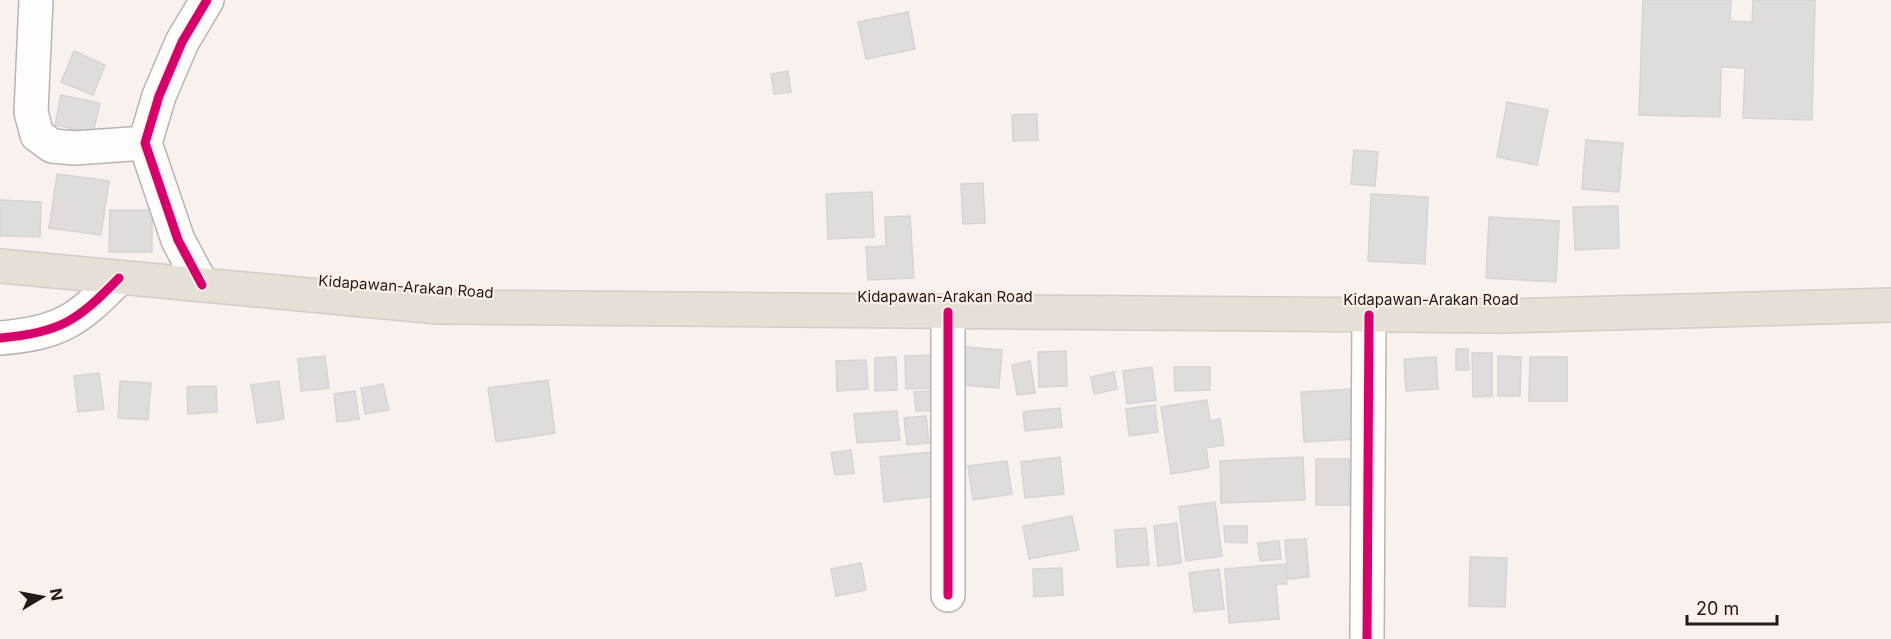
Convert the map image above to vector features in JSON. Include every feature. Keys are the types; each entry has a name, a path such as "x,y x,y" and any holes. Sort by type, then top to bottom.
{"main road":[{"name":"Kidapawan-Arakan Road","path":"0,266 438,307 1503,316 1891,304"}],"street":[{"path":"36,0 31,112 36,135 52,146 75,148 145,143"},
{"path":"202,285 178,240 145,143 159,96 182,42 207,0"},
{"path":"0,338 47,332 67,323 87,310 119,278"},
{"path":"948,312 948,595"},
{"path":"1367,639 1369,315"}],"building":[{"path":"1643,0 1731,0 1730,21 1752,22 1753,0 1815,0 1812,120 1743,118 1745,68 1721,67 1720,117 1639,115"},
{"path":"908,12 915,49 866,59 858,22"},
{"path":"74,51 105,65 93,95 61,82"},
{"path":"788,71 791,92 774,94 771,74"},
{"path":"61,95 100,103 93,133 55,125"},
{"path":"1507,102 1548,110 1537,165 1497,157"},
{"path":"1037,114 1038,140 1013,141 1012,115"},
{"path":"1586,140 1623,143 1619,192 1582,189"},
{"path":"1354,150 1378,152 1375,186 1351,184"},
{"path":"57,174 109,181 101,235 49,228"},
{"path":"983,183 985,223 963,224 961,184"},
{"path":"872,192 874,237 828,239 826,194"},
{"path":"1371,194 1428,197 1425,264 1368,261"},
{"path":"0,200 41,202 40,237 0,236"},
{"path":"1618,206 1619,248 1575,250 1573,207"},
{"path":"110,210 152,210 152,252 109,252"},
{"path":"910,216 914,278 868,280 866,247 886,246 885,217"},
{"path":"1489,217 1559,221 1556,282 1486,278"},
{"path":"965,347 1002,350 999,388 963,385"},
{"path":"1456,349 1468,349 1469,370 1456,370"},
{"path":"1066,351 1067,386 1039,387 1038,352"},
{"path":"1472,353 1492,353 1492,396 1473,397"},
{"path":"939,355 940,388 906,389 905,356"},
{"path":"325,356 329,388 301,391 298,359"},
{"path":"1498,356 1521,357 1520,396 1498,396"},
{"path":"896,357 897,390 875,391 875,358"},
{"path":"1436,357 1438,389 1406,391 1404,359"},
{"path":"1530,357 1567,357 1567,401 1529,401"},
{"path":"866,360 868,389 837,391 836,361"},
{"path":"1030,361 1035,393 1017,395 1012,365"},
{"path":"1152,367 1156,400 1127,404 1123,371"},
{"path":"1174,367 1210,367 1210,390 1175,391"},
{"path":"1114,372 1117,389 1094,394 1091,377"},
{"path":"99,373 104,409 78,412 74,376"},
{"path":"548,380 555,433 496,442 488,388"},
{"path":"120,381 151,383 148,420 118,418"},
{"path":"279,381 284,419 257,423 251,385"},
{"path":"383,384 389,410 365,414 361,388"},
{"path":"216,386 217,412 188,414 187,387"},
{"path":"1353,389 1355,439 1304,442 1301,392"},
{"path":"941,390 942,410 916,411 914,392"},
{"path":"355,391 359,419 337,422 334,394"},
{"path":"1207,400 1210,421 1220,419 1224,445 1206,448 1209,468 1171,474 1161,407"},
{"path":"1155,405 1158,432 1129,436 1126,409"},
{"path":"1060,408 1062,427 1025,431 1023,412"},
{"path":"897,411 900,440 857,443 854,414"},
{"path":"926,416 929,443 907,445 904,418"},
{"path":"851,450 854,473 835,475 831,453"},
{"path":"932,452 937,496 884,502 880,457"},
{"path":"1060,457 1064,494 1025,498 1021,462"},
{"path":"1303,457 1305,500 1221,503 1220,461"},
{"path":"1316,459 1349,459 1349,505 1316,505"},
{"path":"1007,461 1012,494 973,500 968,466"},
{"path":"1215,502 1222,556 1186,561 1179,507"},
{"path":"1072,516 1079,550 1029,559 1023,526"},
{"path":"1177,523 1181,563 1158,566 1154,526"},
{"path":"1224,526 1247,526 1247,543 1225,542"},
{"path":"1146,528 1149,565 1117,567 1115,530"},
{"path":"1306,539 1309,577 1288,579 1285,540"},
{"path":"1279,541 1281,559 1260,561 1258,543"},
{"path":"1470,557 1507,558 1505,607 1469,606"},
{"path":"861,563 866,590 836,596 831,569"},
{"path":"1285,564 1287,584 1276,584 1279,619 1229,623 1225,569"},
{"path":"1062,568 1063,595 1034,597 1033,569"},
{"path":"1219,569 1224,609 1194,612 1189,573"}],"cycle path":[{"path":"202,285 178,240 145,143 159,96 182,42 207,0"},
{"path":"0,338 39,332 67,322 92,304 119,278"},
{"path":"948,312 948,595"},
{"path":"1367,639 1369,315"}]}
